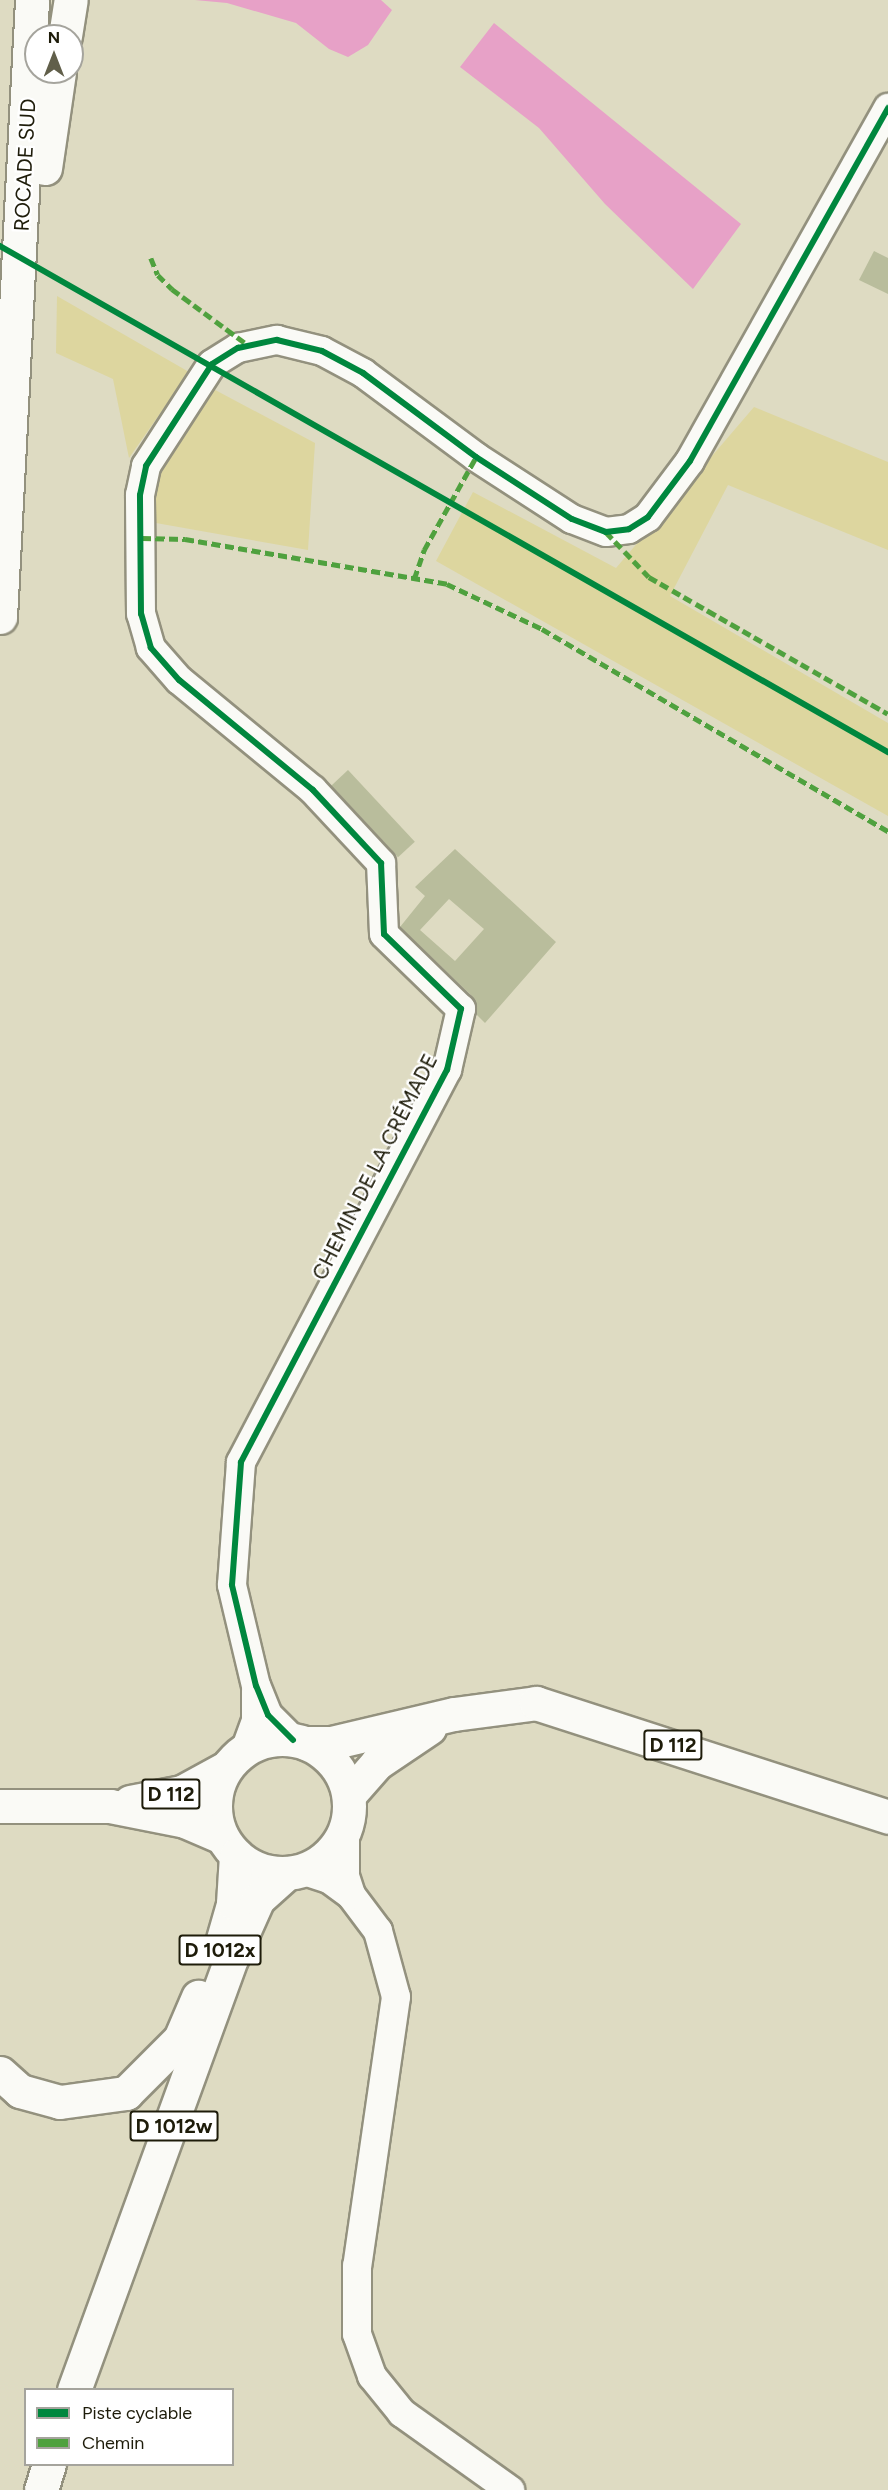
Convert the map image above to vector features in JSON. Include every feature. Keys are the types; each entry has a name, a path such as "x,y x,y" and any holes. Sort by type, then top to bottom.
{"main road":[{"name":"ROCADE SUD","path":"29,261 32,0"},
{"path":"67,24 71,0"},
{"path":"0,617 15,377 28,347 29,261 57,84"},
{"name":"D 112","path":"300,1741 331,1743 454,1714 536,1703 888,1817"},
{"name":"D 112","path":"349,1795 395,1748 454,1714"},
{"path":"269,1740 300,1741 334,1764 349,1795 345,1830 320,1862 294,1872 269,1872 229,1846 214,1802 236,1758 269,1740"},
{"name":"D 112","path":"0,1806 110,1806 182,1792 236,1758"},
{"name":"D 112","path":"110,1806 185,1821 229,1846"},
{"name":"D 1012x","path":"0,2073 20,2091 60,2102 126,2093 159,2065 180,2039 221,1948 233,1903 229,1846"},
{"name":"D 1012w","path":"75,2388 232,1957 258,1899 294,1872"},
{"path":"41,2490 49,2466"}],"street":[{"name":"CHEMIN DE LA CRÉMADE","path":"256,1686 232,1585 241,1462 447,1070 461,1009 384,934 381,863 313,790 179,680 151,648 141,624 140,495 146,466 212,364 261,340 322,351 363,373 476,457 572,519 606,532 629,530 648,517 690,461 888,108"},
{"path":"256,1686 268,1716 300,1741"},
{"path":"236,1758 256,1721 256,1686"},
{"path":"345,1830 342,1856 351,1895"},
{"path":"294,1872 329,1879 351,1895 378,1931 396,1996 357,2266 357,2334 372,2376 402,2413 510,2490"}],"shaded area":[{"path":"195,0 381,0 392,10 368,45 348,57 329,49 296,23 227,3"},
{"path":"494,23 741,224 693,289 605,204 539,128 460,67"},
{"path":"57,296 189,372 129,458 113,379 56,353"},
{"path":"204,384 315,443 308,550 156,523 154,486 161,456"},
{"path":"754,407 888,462 888,550 728,485 670,596 888,723 888,816 436,561 473,492 616,568"}],"building":[{"path":"874,251 888,258 888,294 859,280"},
{"path":"348,770 415,842 398,857 331,786"},
{"path":"455,849 556,942 485,1023 477,1015 473,997 400,927 425,896 415,887","holes":["449,899 484,929 455,961 420,930"]}],"marked path":[{"path":"151,258 158,275 172,289 248,345"},
{"path":"414,579 424,550 476,457"},
{"path":"606,532 649,577 888,714"},
{"path":"142,538 185,539 447,584 542,629 888,831"}],"cycle path":[{"path":"293,1740 268,1715 256,1686 232,1585 241,1462 447,1070 461,1009 384,934 381,863 313,790 179,680 151,648 141,614 140,495 146,466 212,364 238,348 277,340 322,351 363,373 476,457 572,519 606,532 629,529 648,517 690,461 888,108"},
{"path":"0,246 888,752"}]}
